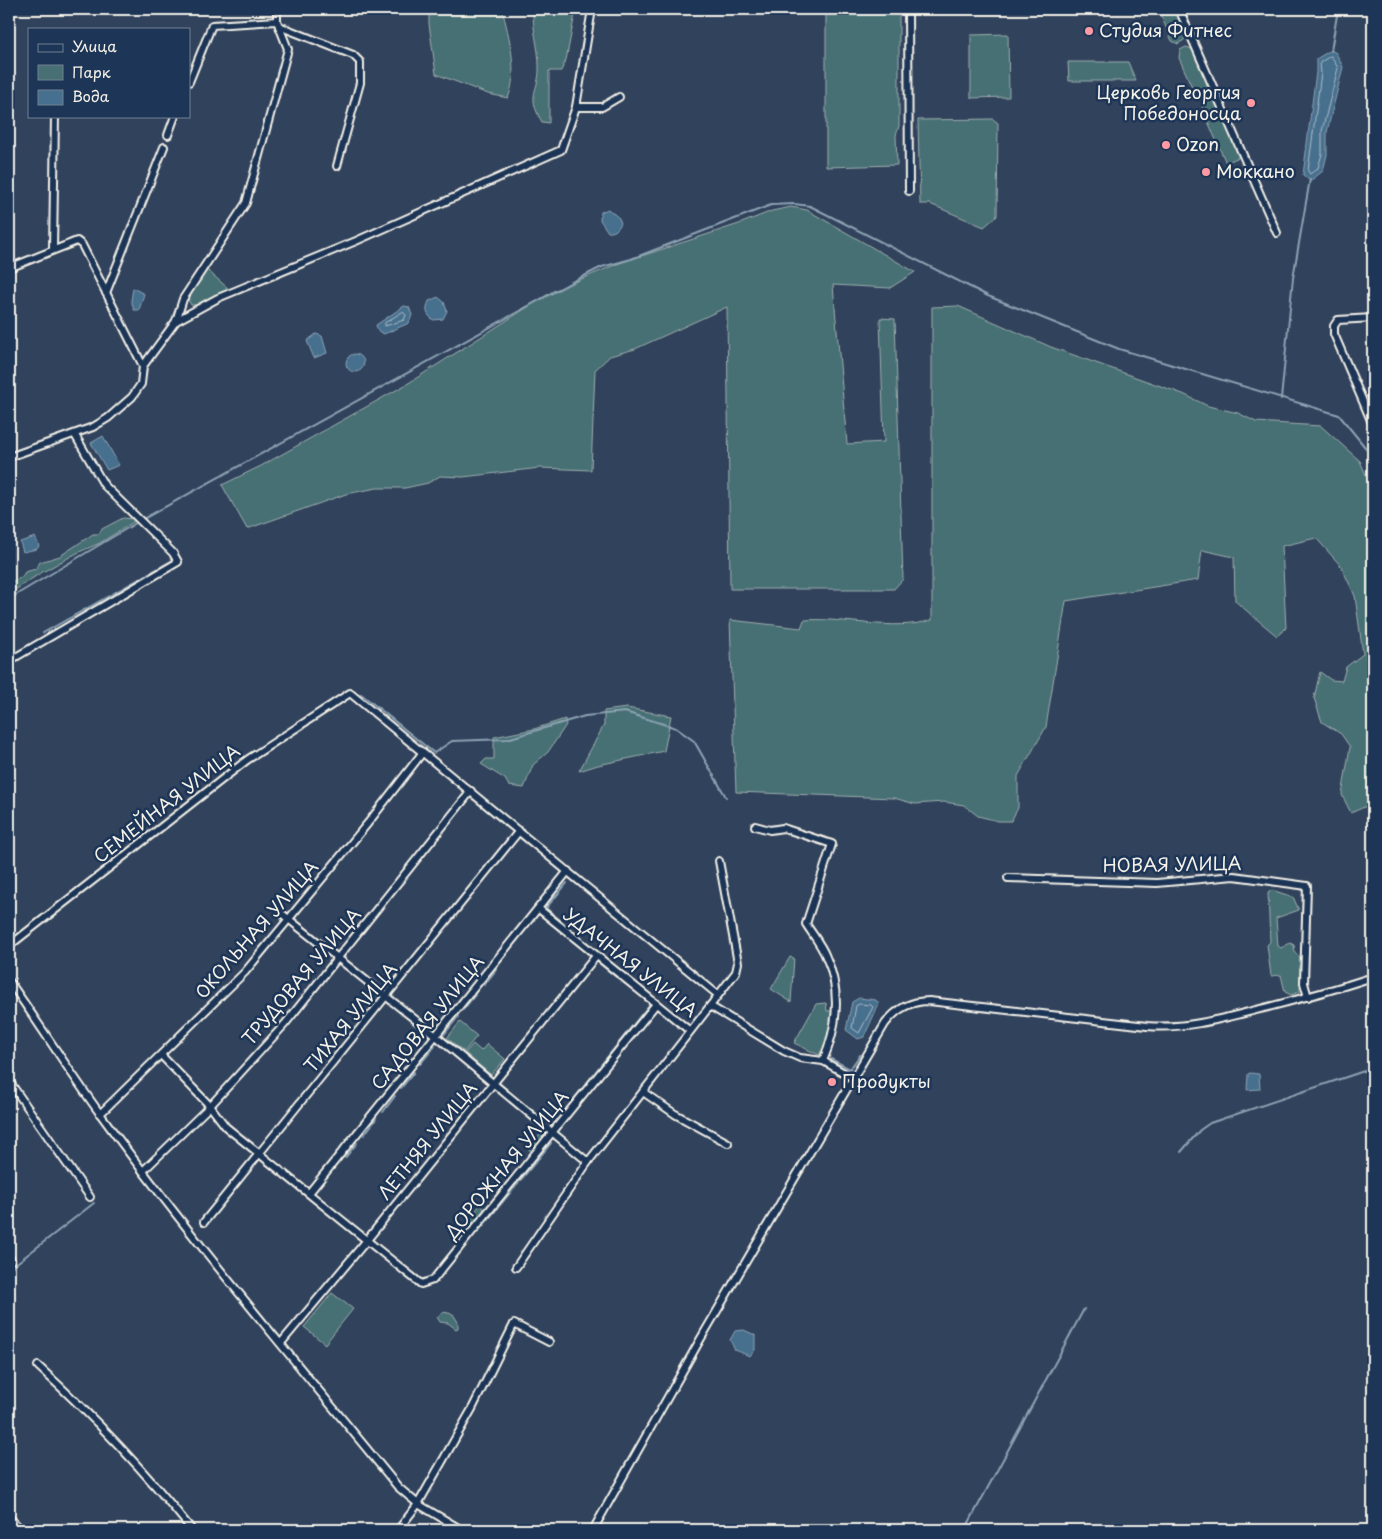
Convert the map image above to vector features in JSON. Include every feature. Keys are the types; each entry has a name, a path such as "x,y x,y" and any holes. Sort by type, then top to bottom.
{"street":[{"path":"143,366 176,321 183,299 246,203 288,49 278,23 277,9"},
{"path":"176,321 218,298 356,241 561,150 576,107 592,9"},
{"path":"908,9 909,191"},
{"path":"1179,9 1277,233"},
{"path":"190,78 212,24 278,23 353,55 360,62 360,83 337,166"},
{"path":"576,107 602,107 619,97"},
{"path":"53,250 55,118"},
{"path":"168,135 174,118"},
{"path":"106,293 164,148"},
{"path":"9,268 77,241 82,245 143,366 142,384 132,397 108,418 75,435 9,457"},
{"path":"1373,318 1338,320 1334,326 1334,334 1372,418 1373,426"},
{"path":"9,661 176,564 177,558 173,553 104,485 75,435"},
{"name":"СЕМЕЙНАЯ УЛИЦА","path":"9,946 248,760 350,693 423,752"},
{"path":"423,752 718,995"},
{"name":"ОКОЛЬНАЯ УЛИЦА","path":"100,1114 234,983 290,919 423,752"},
{"name":"ТРУДОВАЯ УЛИЦА","path":"143,1171 210,1106 285,1024 471,791"},
{"path":"755,826 770,830 783,828 832,844 806,924 826,957 835,992 835,1027 822,1062"},
{"name":"ТИХАЯ УЛИЦА","path":"204,1222 388,997 519,831"},
{"path":"710,1006 736,972 738,963 719,861"},
{"name":"САДОВАЯ УЛИЦА","path":"309,1194 568,871"},
{"name":"НОВАЯ УЛИЦА","path":"1008,878 1157,883 1234,876 1307,886 1304,983 1308,997"},
{"name":"УДАЧНАЯ УЛИЦА","path":"538,909 690,1031 710,1006 784,1051 800,1058 822,1062 855,1079"},
{"path":"281,913 388,997 492,1085 588,1162"},
{"name":"ЛЕТНЯЯ УЛИЦА","path":"281,1343 367,1240 596,956"},
{"path":"592,1530 750,1254 855,1079 888,1020 900,1010 919,1002 934,1001 1169,1027 1205,1022 1308,997 1373,977"},
{"path":"9,981 11,989 143,1171 231,1284 398,1488 418,1504 462,1530"},
{"name":"ДОРОЖНАЯ УЛИЦА","path":"161,1055 210,1106 226,1127 421,1284 433,1280 656,1004"},
{"path":"516,1267 588,1162 690,1031"},
{"path":"9,1081 90,1197"},
{"path":"643,1092 674,1114 728,1143"},
{"path":"398,1530 418,1504 472,1409 514,1324 549,1342"},
{"path":"38,1366 101,1425 161,1491 192,1530"},
{"path":"9,1517 20,1530"}],"green space":[{"path":"429,9 502,9 510,42 513,66 513,77 508,98 488,94 436,74 429,24"},
{"path":"533,9 576,9 566,60 561,71 549,71 549,123 542,122 534,105 534,93 538,82 539,66"},
{"path":"803,9 899,9 897,165 826,167 826,12 803,13"},
{"path":"1158,9 1175,9 1186,34 1184,40 1178,44 1172,41"},
{"path":"1008,34 1009,97 971,98 971,35"},
{"path":"1186,47 1192,49 1210,89 1209,95 1205,98 1196,96 1179,58 1180,50"},
{"path":"1068,62 1128,62 1136,81 1069,81"},
{"path":"1212,101 1217,104 1239,157 1226,163 1202,108 1205,104"},
{"path":"993,119 998,123 997,216 984,227 930,204 920,204 918,120"},
{"path":"791,207 807,210 915,272 890,288 833,285 847,444 884,442 880,318 895,319 903,579 894,589 730,589 727,307 635,349 610,356 595,370 591,470 540,468 463,477 440,476 428,483 405,488 377,488 346,494 247,529 222,485 261,466 407,384 553,291 617,264 739,224 772,211"},
{"path":"207,270 229,289 206,302 191,305 187,298 204,271"},
{"path":"958,306 1051,347 1183,394 1208,406 1238,413 1256,422 1321,426 1360,461 1373,491 1373,803 1351,813 1342,795 1350,747 1341,734 1322,722 1314,698 1320,672 1331,680 1342,681 1346,667 1363,654 1355,596 1341,566 1316,538 1282,546 1286,628 1277,636 1235,601 1234,557 1202,550 1198,580 1066,601 1046,727 1018,776 1018,808 1011,821 998,821 978,816 964,805 944,802 915,804 894,798 736,792 730,620 801,628 804,620 836,620 901,625 932,620 932,307"},
{"path":"123,518 134,519 135,521 100,543 77,553 39,574 9,594 9,583 22,577 25,572 36,569 40,562 60,556 93,534 99,534 102,529"},
{"path":"627,708 671,716 664,751 579,771 604,725 604,711"},
{"path":"565,719 566,725 548,752 533,765 524,788 509,786 505,779 481,764 486,759 494,759 494,737 534,729"},
{"path":"1272,890 1293,897 1299,910 1276,918 1278,946 1281,948 1290,943 1294,945 1295,953 1300,957 1300,992 1291,995 1285,992 1281,975 1271,976 1267,945 1270,942 1268,893"},
{"path":"790,957 794,958 791,1002 771,989"},
{"path":"826,1003 827,1011 832,1011 831,1023 819,1055 794,1043 816,1004"},
{"path":"460,1022 477,1036 464,1052 447,1038"},
{"path":"473,1044 481,1051 487,1044 505,1059 491,1075 465,1053"},
{"path":"544,1130 547,1135 532,1152 525,1146 533,1137 536,1139"},
{"path":"481,1204 485,1211 476,1222 469,1223 467,1221"},
{"path":"332,1293 353,1309 325,1344 304,1327"},
{"path":"443,1312 453,1314 458,1322 458,1328 456,1329 448,1323 440,1322 437,1317"}],"water":[{"path":"1331,50 1336,53 1343,67 1327,132 1327,155 1323,171 1310,181 1303,175 1316,59"},
{"path":"608,209 619,218 621,223 613,232 608,232 600,220 601,212"},
{"path":"133,288 144,294 139,310 134,310 131,300"},
{"path":"438,297 444,302 447,311 443,319 433,320 427,313 427,306 429,301"},
{"path":"404,306 409,307 412,315 409,323 384,334 378,331 376,325"},
{"path":"316,334 322,336 327,353 314,358 307,341"},
{"path":"355,354 361,357 364,363 361,369 355,372 349,369 346,363 349,357"},
{"path":"103,436 119,465 107,470 91,443"},
{"path":"35,537 39,546 37,549 23,552 20,542"},
{"path":"859,998 876,1000 879,1004 864,1037 858,1039 846,1030 852,1002"},
{"path":"1248,1074 1259,1074 1260,1089 1247,1090"},
{"path":"744,1330 755,1335 755,1350 750,1356 735,1350 730,1340 735,1331"}],"waterway":[{"path":"1331,51 1338,9"},
{"path":"1281,399 1293,278 1310,179"},
{"path":"145,518 572,282 602,267 631,259 771,205 794,204 810,206 988,296 1119,349 1339,415 1373,457"},
{"path":"9,599 136,523"},
{"path":"43,633 171,561"},
{"path":"361,694 434,753 452,741 507,739 585,716 625,712 676,728 694,741 726,797"},
{"path":"567,883 546,908 567,926"},
{"path":"599,963 616,977"},
{"path":"484,985 496,970"},
{"path":"557,1120 649,1005 648,1001 624,983"},
{"path":"463,1010 475,995"},
{"path":"442,1037 458,1017"},
{"path":"420,1064 435,1046"},
{"path":"831,1059 850,1069 860,1055"},
{"path":"1181,1152 1200,1130 1210,1123 1373,1068"},
{"path":"401,1088 414,1072"},
{"path":"383,1112 395,1096"},
{"path":"526,1105 549,1124"},
{"path":"364,1135 376,1119"},
{"path":"345,1158 357,1143"},
{"path":"477,1233 551,1143"},
{"path":"9,1269 94,1203"},
{"path":"965,1530 1084,1309"}],"place":[{"name":"Студия Фитнес","path":"1089,31"},
{"name":"Церковь Георгия Победоносца","path":"1251,103"},
{"name":"Ozon","path":"1166,145"},
{"name":"Моккано","path":"1206,172"},
{"name":"Продукты","path":"832,1082"}]}
